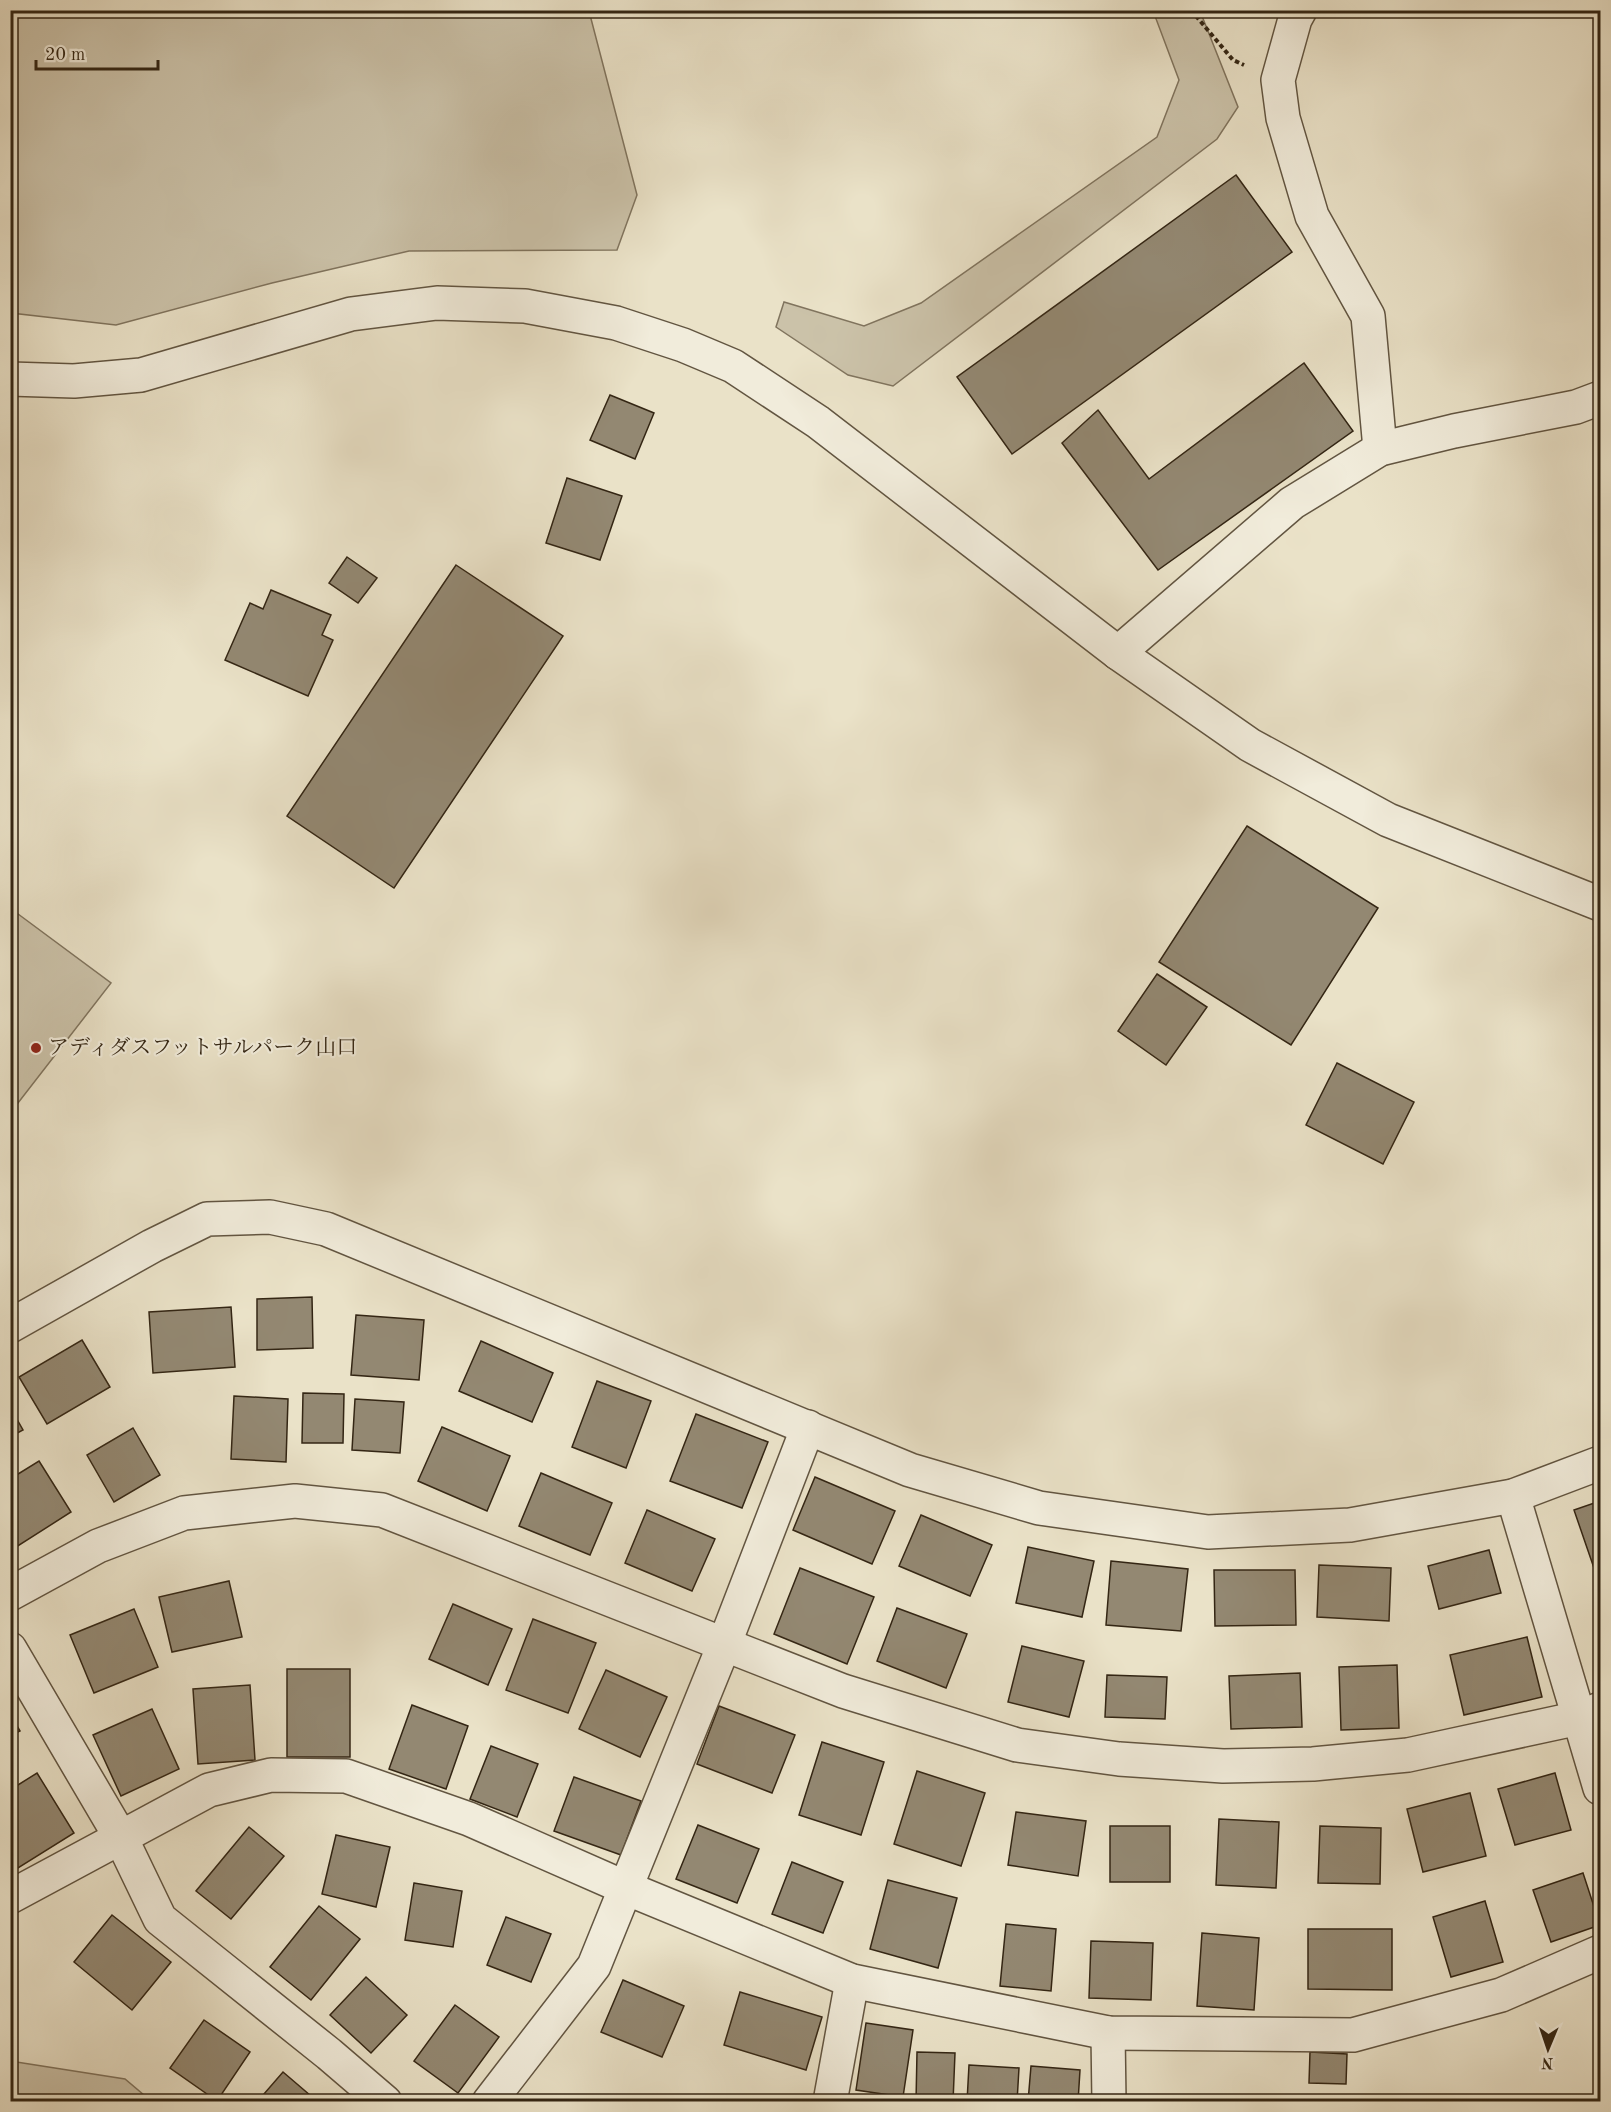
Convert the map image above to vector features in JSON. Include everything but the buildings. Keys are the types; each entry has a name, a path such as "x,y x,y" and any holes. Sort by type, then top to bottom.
{"street":[{"path":"1300,10 1295,19 1278,80 1283,118 1312,216 1368,316 1380,449"},
{"path":"10,379 74,381 141,375 351,314 437,303 525,306 616,323 683,345 733,366 818,422 1118,653 1250,745 1388,820 1600,904"},
{"path":"1118,653 1292,503 1380,449 1454,431 1576,407 1600,398"},
{"path":"10,1326 152,1246 207,1219 270,1216 326,1229 910,1470 1038,1508 1208,1532 1350,1525 1513,1496 1600,1463"},
{"path":"489,2102 594,1966 724,1645 808,1426"},
{"path":"1513,1496 1590,1714 1600,1788"},
{"path":"10,1594 98,1546 184,1513 295,1501 382,1510 843,1691 1017,1745 1119,1759 1223,1766 1313,1764 1408,1755 1590,1714"},
{"path":"10,1649 121,1838 160,1919 329,2054 385,2102"},
{"path":"10,1897 209,1790 271,1775 346,1776 469,1820 626,1888 852,1981 1108,2033 1353,2035 1501,1995 1600,1952"},
{"path":"830,2102 852,1981"},
{"path":"1108,2033 1109,2102"}],"path":[{"path":"1191,10 1233,60 1278,80"}],"shaded area":[{"path":"11,10 589,11 637,195 617,250 409,251 272,283 116,325 11,313"},
{"path":"1137,11 1200,11 1238,107 1217,139 893,386 848,375 776,327 784,302 864,326 921,303 1157,137 1179,80 1155,16"},
{"name":"アディダスフットサルパーク山口","path":"10,908 111,983 11,1112 10,1112"},
{"path":"10,2061 125,2079 151,2101 11,2101"}],"place":[{"name":"アディダスフットサルパーク山口","path":"36,1048"}]}
